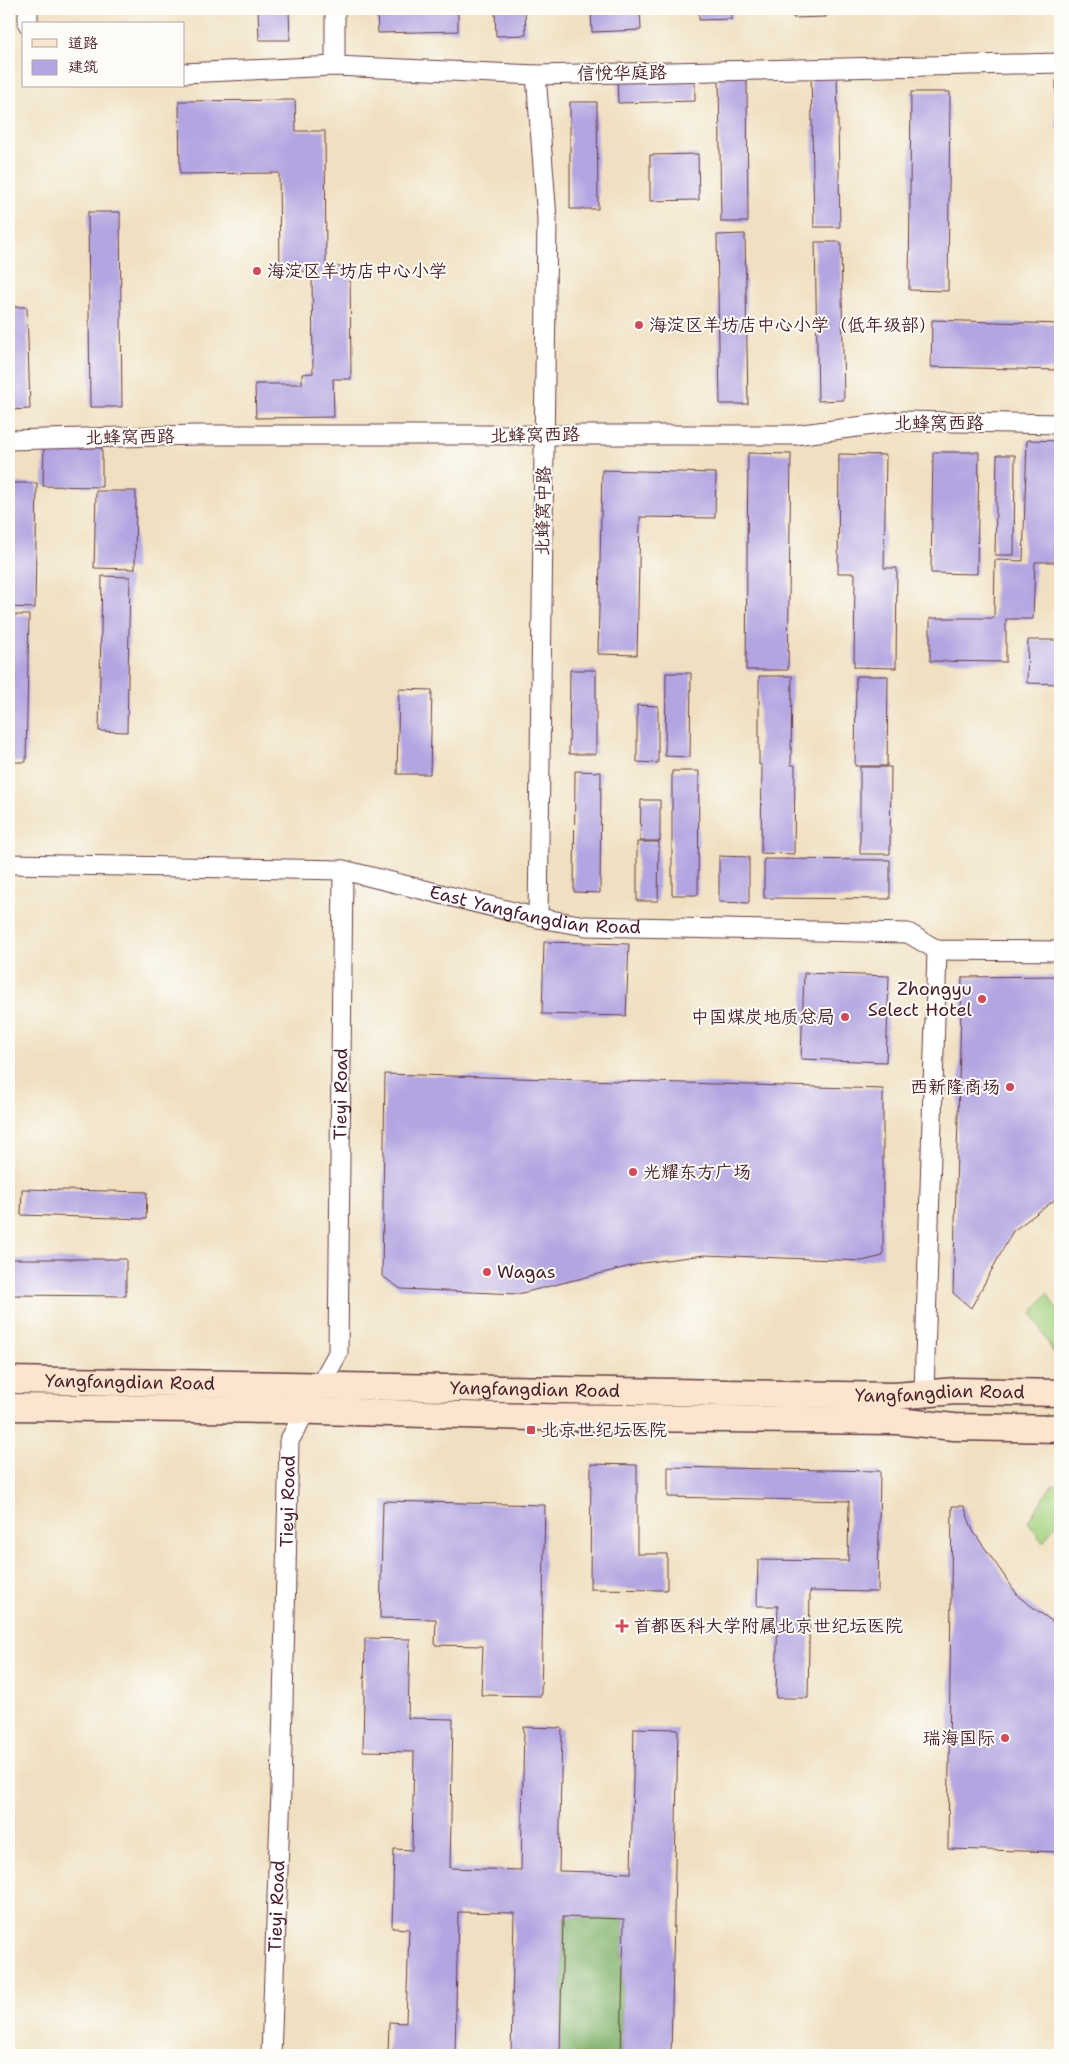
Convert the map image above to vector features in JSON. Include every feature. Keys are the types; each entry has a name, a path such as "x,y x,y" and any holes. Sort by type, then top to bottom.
{"main road":[{"name":"Yangfangdian Road","path":"9,1380 885,1395 956,1391 1060,1393"},
{"name":"Yangfangdian Road","path":"9,1407 308,1411 533,1417 897,1421 954,1427 1056,1428"}],"street":[{"path":"28,9 28,22"},
{"path":"335,9 335,66"},
{"name":"信悦华庭路","path":"185,73 335,66 536,75 1060,63"},
{"name":"北蜂窝中路","path":"536,75 547,218 538,918"},
{"name":"北蜂窝西路","path":"9,440 196,435 500,436 544,434 795,434 903,421 1060,424"},
{"name":"East Yangfangdian Road","path":"9,864 343,870 538,918 586,926 908,933 937,950"},
{"name":"Tieyi Road","path":"271,2055 281,1790 289,1441 308,1411 338,1353 343,870"},
{"path":"924,1394 937,950 1060,950"}],"green space":[{"path":"1047,1293 1060,1315 1060,1352 1053,1352 1032,1313"},
{"path":"1052,1485 1060,1485 1060,1517 1043,1543 1028,1521"},
{"path":"563,1917 624,1919 621,2055 560,2055"}],"building":[{"path":"258,9 289,9 290,40 259,40"},
{"path":"377,9 458,9 458,31 378,33"},
{"path":"495,9 525,9 526,35 496,36"},
{"path":"591,9 640,9 641,30 592,32"},
{"path":"699,9 732,9 732,19 699,20"},
{"path":"793,9 826,9 826,17 793,18"},
{"path":"695,72 695,101 618,103 617,73"},
{"path":"811,73 837,73 840,227 814,227"},
{"path":"719,76 747,76 748,222 721,222"},
{"path":"1056,81 1060,81 1060,129 1056,129"},
{"path":"911,92 950,92 948,291 909,290"},
{"path":"295,100 296,131 325,131 326,267 350,267 351,379 333,379 334,417 256,418 255,384 302,384 302,374 313,373 312,271 280,272 279,173 180,174 179,101"},
{"path":"570,102 597,102 598,209 570,209"},
{"path":"698,154 699,200 650,201 650,155"},
{"path":"88,212 120,212 122,407 90,407"},
{"path":"745,234 748,404 720,404 717,235"},
{"path":"815,242 841,242 844,400 818,401"},
{"path":"9,307 27,307 30,409 9,410"},
{"path":"932,320 1060,324 1060,370 931,367"},
{"path":"1027,440 1060,441 1060,562 1035,562 1033,619 1006,619 1006,662 930,661 930,618 994,618 995,560 1023,561"},
{"path":"44,447 102,448 102,487 43,486"},
{"path":"933,452 979,452 977,574 931,573"},
{"path":"748,453 791,454 788,670 746,670"},
{"path":"839,454 886,455 884,568 897,568 896,668 854,667 855,573 838,573"},
{"path":"997,455 1015,455 1014,555 995,555"},
{"path":"602,470 716,473 715,518 640,517 637,655 598,654"},
{"path":"9,483 37,483 35,608 9,607"},
{"path":"96,491 136,491 135,569 94,568"},
{"path":"102,576 130,577 127,732 99,731"},
{"path":"9,615 29,615 26,762 9,762"},
{"path":"1028,640 1060,640 1060,684 1027,683"},
{"path":"570,670 596,670 596,754 569,754"},
{"path":"666,673 691,673 690,757 665,756"},
{"path":"759,676 792,676 791,765 795,765 794,854 761,853 762,765 759,765"},
{"path":"856,676 888,676 887,766 855,766"},
{"path":"399,689 432,690 430,774 397,774"},
{"path":"637,705 658,706 658,763 637,762"},
{"path":"860,767 891,767 890,854 860,854"},
{"path":"575,771 601,772 600,893 574,892"},
{"path":"672,771 699,771 698,895 672,895"},
{"path":"641,800 660,800 660,841 640,841"},
{"path":"637,842 659,842 658,901 637,901"},
{"path":"719,856 749,857 749,903 719,902"},
{"path":"764,859 890,860 890,899 764,898"},
{"path":"544,942 629,944 626,1016 542,1014"},
{"name":"中国煤炭地质总局","path":"804,973 889,976 886,1062 801,1059"},
{"name":"西新隆商场","path":"1060,976 1060,1196 1013,1231 971,1308 953,1293 962,977"},
{"name":"光耀东方广场","path":"385,1074 883,1089 883,1256 862,1261 704,1255 643,1263 518,1294 401,1289 382,1276"},
{"path":"22,1189 147,1192 146,1219 21,1215"},
{"path":"9,1259 126,1259 126,1296 9,1295"},
{"path":"591,1464 637,1465 637,1554 667,1554 667,1590 590,1589"},
{"path":"668,1467 880,1471 878,1592 810,1591 808,1698 776,1698 778,1606 757,1606 758,1560 848,1561 849,1501 668,1497"},
{"path":"383,1501 545,1505 541,1696 481,1695 483,1646 435,1645 436,1619 380,1618"},
{"name":"瑞海国际","path":"952,1506 964,1506 973,1531 1019,1597 1060,1627 1060,1852 948,1849"},
{"path":"365,1638 410,1639 408,1718 453,1719 450,1868 521,1870 524,1727 562,1728 559,1871 631,1873 634,1728 678,1729 671,2055 621,2055 624,1919 563,1917 560,2055 511,2055 514,1913 458,1912 455,2055 388,2055 389,2022 406,2023 409,1929 392,1928 394,1849 412,1850 414,1752 363,1751"}],"place":[{"name":"海淀区羊坊店中心小学","path":"257,271"},
{"name":"海淀区羊坊店中心小学（低年级部）","path":"639,325"},
{"name":"Zhongyu Select Hotel","path":"982,999"},
{"name":"中国煤炭地质总局","path":"845,1017"},
{"name":"西新隆商场","path":"1010,1087"},
{"name":"光耀东方广场","path":"633,1172"},
{"name":"Wagas","path":"487,1272"},
{"name":"北京世纪坛医院","path":"531,1430"},
{"name":"首都医科大学附属北京世纪坛医院","path":"622,1626"},
{"name":"瑞海国际","path":"1005,1738"}]}
